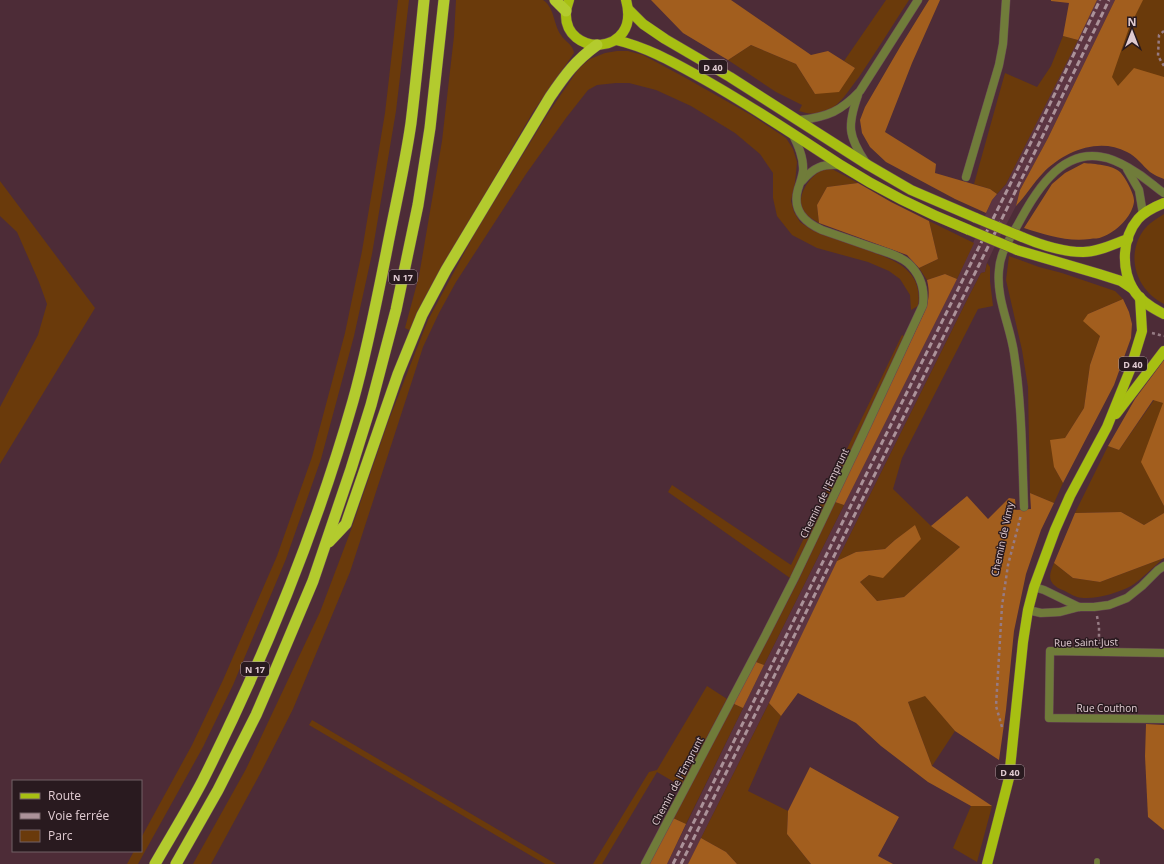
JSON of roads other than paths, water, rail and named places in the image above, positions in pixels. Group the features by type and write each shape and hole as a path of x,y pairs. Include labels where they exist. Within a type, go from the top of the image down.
{"highway":[{"name":"N 17","path":"155,864 202,782 242,699 278,615 308,538 333,464 355,393 376,304 397,201 411,124 424,0"},
{"name":"N 17","path":"176,864 218,790 256,715 297,622 325,546 371,405 396,310 418,206 430,128 444,0"},
{"path":"555,0 566,11"},
{"path":"325,546 346,524 398,374 422,315 446,270 566,72 582,56 597,45"}],"main road":[{"path":"569,0 566,11 566,21 570,31 586,43 597,45 610,43 616,40 624,32 628,22 628,5"},
{"name":"D 40","path":"628,5 643,24 665,39 730,76 911,190 1022,237 1056,248 1083,252 1102,249 1128,239"},
{"name":"D 40","path":"616,40 642,47 674,62 726,91 841,165 907,203 1017,250 1121,281 1133,289"},
{"path":"1164,203 1143,214 1133,226 1125,251 1125,264 1133,289 1140,298 1151,307 1164,314"},
{"name":"D 40","path":"987,864 1009,778 1023,642 1028,610 1034,587 1055,530 1070,496 1107,427 1130,370 1142,331 1140,298"},
{"name":"D 40","path":"1107,427 1164,351"}],"street":[{"path":"800,120 816,118 832,113 848,104 860,91 918,0"},
{"path":"966,178 999,65 1003,44 1006,0"},
{"path":"860,91 854,107 850,126 855,145 868,164"},
{"name":"Chemin de l'Emprunt","path":"644,864 794,579 923,305 923,288 917,273 908,263 887,253 822,230 804,219 797,203 798,188 801,181 802,161 797,143 792,133"},
{"name":"Chemin de Vimy","path":"1024,506 1021,419 1014,352 999,289 999,270 1002,253 1029,204 1048,177 1062,166 1075,160 1088,156 1102,156 1116,161 1151,182 1164,193"},
{"path":"801,181 819,166 827,164 841,165"},
{"path":"1126,166 1139,190 1143,214"},
{"path":"1028,610 1042,613 1060,612 1079,607 1109,605 1127,598 1164,566"},
{"path":"1034,587 1044,590 1079,607"},
{"name":"Rue Saint-Just","path":"1049,718 1050,651 1164,653"},
{"name":"Rue Couthon","path":"1049,718 1164,719"}],"railway":[{"path":"673,864 1100,0"},
{"path":"681,864 1109,0"}]}
